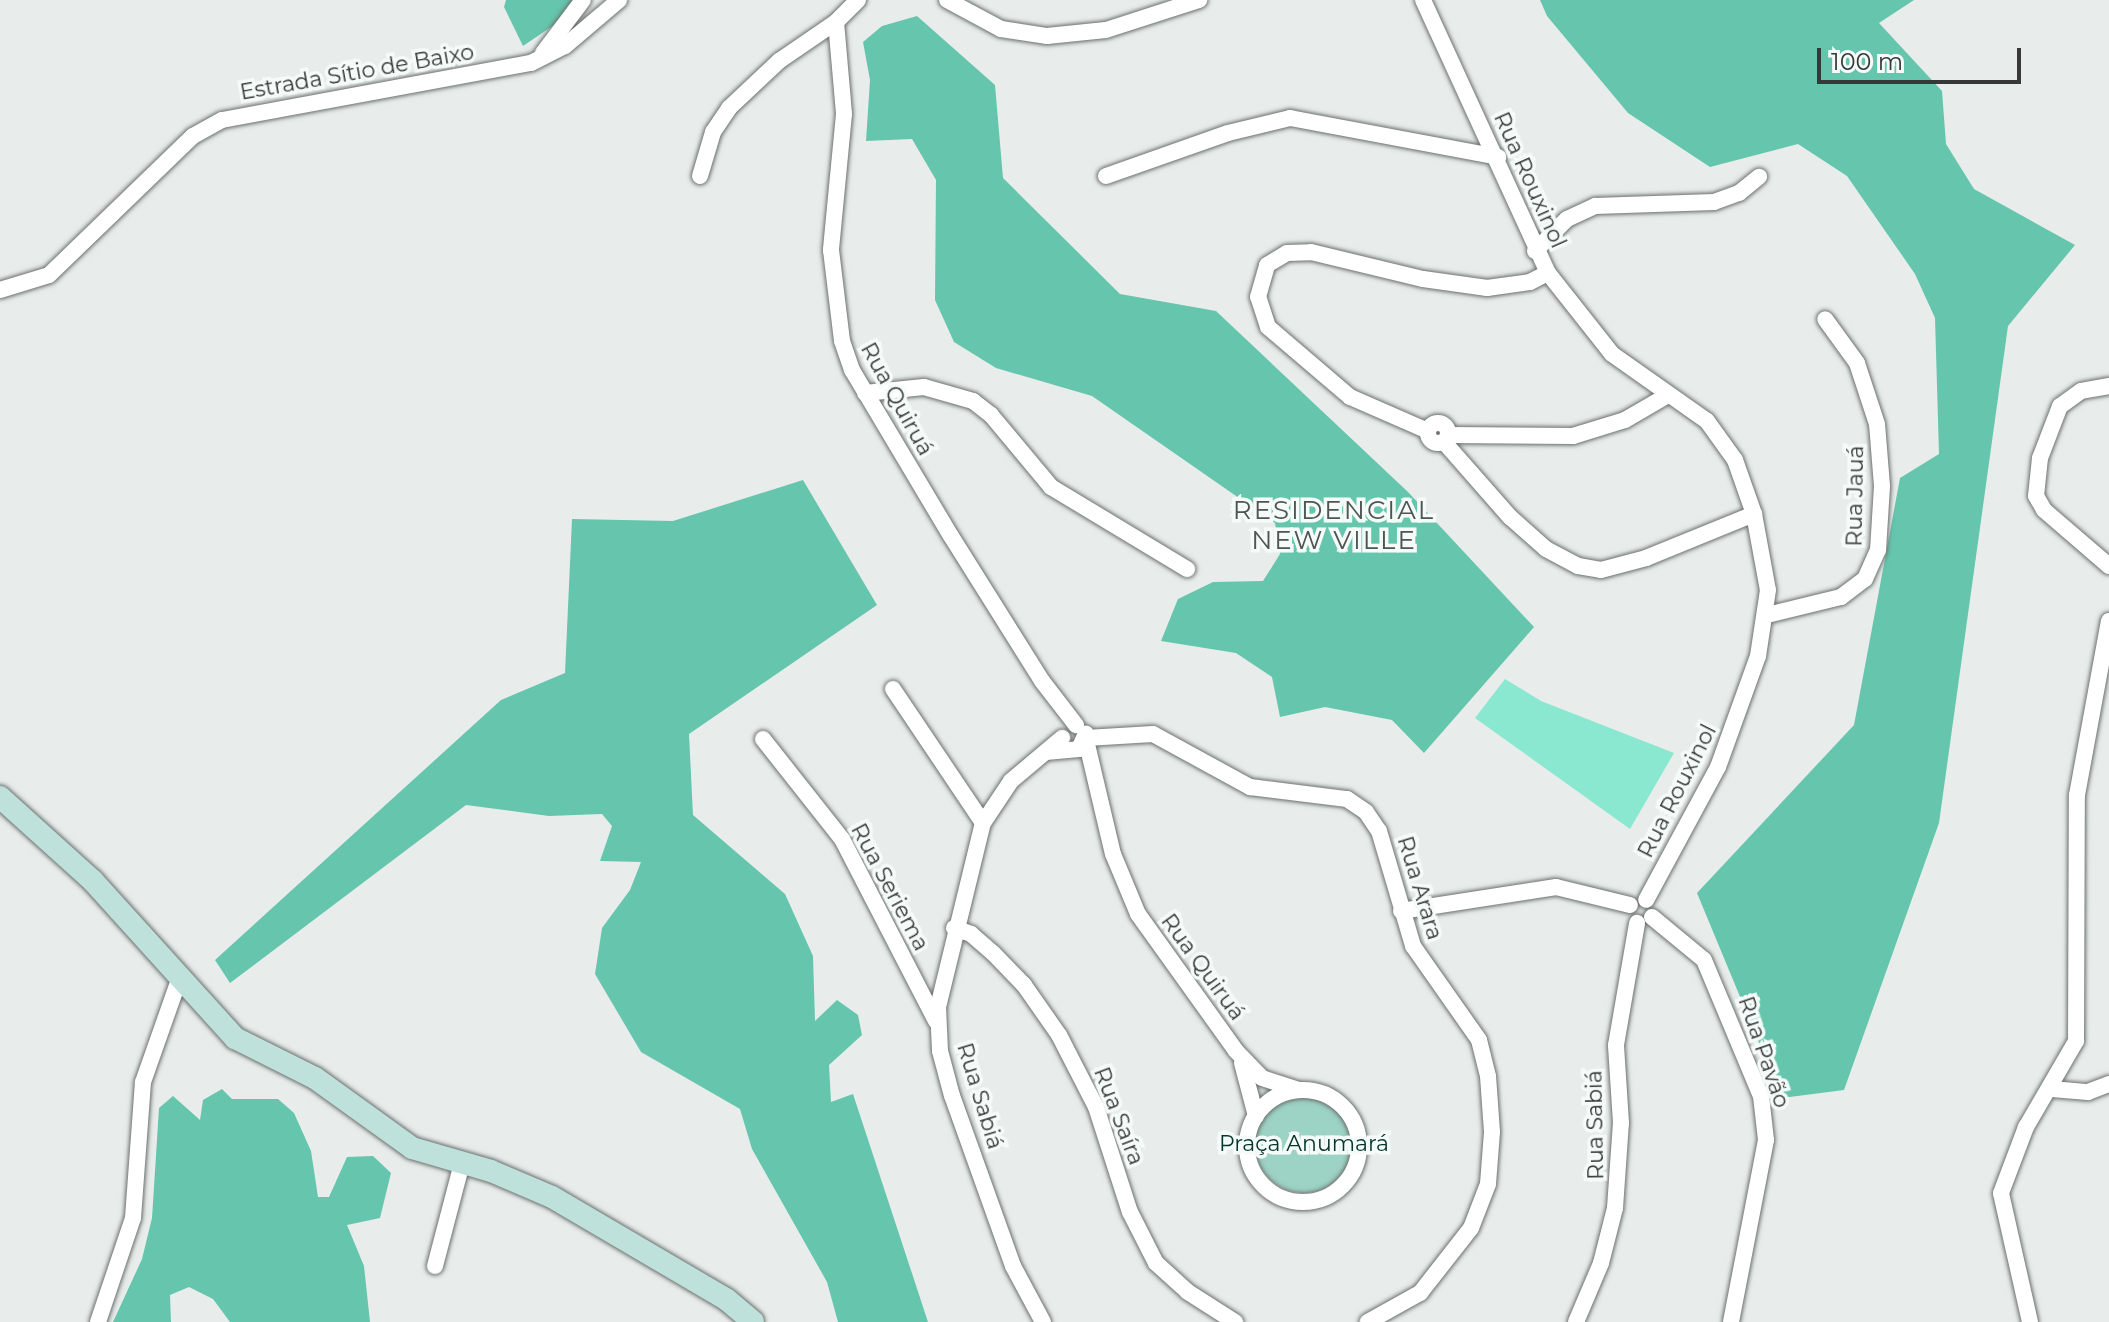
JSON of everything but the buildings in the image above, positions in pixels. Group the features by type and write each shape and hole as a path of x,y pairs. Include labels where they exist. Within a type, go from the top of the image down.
{"main road":[{"path":"0,797 93,881 235,1038 315,1078 412,1148 552,1197 750,1320"}],"street":[{"path":"531,63 560,35 583,0"},
{"path":"700,176 713,132 729,108 779,61 836,22 858,0"},
{"path":"947,0 1001,29 1047,36 1106,30 1199,0"},
{"name":"Rua Rouxinol","path":"1423,0 1498,157 1535,251 1548,273 1612,354 1707,421 1735,460 1754,514 1767,575 1767,615 1727,746 1638,903"},
{"name":"Estrada Sítio de Baixo","path":"0,290 49,275 193,136 222,120 531,63 554,54 610,2"},
{"name":"Rua Quiruá","path":"836,22 845,105 832,284 842,341 865,393 1051,695 1094,771 1113,854 1138,914 1236,1051"},
{"path":"1106,176 1228,133 1290,118 1427,147 1459,147 1498,157"},
{"path":"1459,147 1484,127"},
{"path":"1535,251 1567,219 1595,206 1714,202 1759,177"},
{"path":"1548,273 1530,282 1487,288 1296,252 1274,260 1259,280 1259,310 1268,327 1350,397 1389,416 1440,432 1564,437 1605,428 1668,395"},
{"name":"Rua Jauá","path":"1767,615 1841,597 1865,579 1878,550 1882,486 1877,424 1857,363 1825,319"},
{"path":"1644,410 1648,381"},
{"path":"2109,386 2081,391 2060,406 2040,458 2036,496 2044,510 2109,566"},
{"path":"865,393 924,387 973,401 991,415 1051,487 1187,569"},
{"path":"1440,432 1510,517 1546,549 1578,566 1601,570 1646,558 1754,514"},
{"path":"2030,1322 2001,1193 2026,1127 2052,1089 2076,1041 2075,824 2109,621"},
{"path":"893,689 983,823"},
{"path":"2092,726 2109,712"},
{"name":"Rua Arara","path":"1075,738 1141,732 1168,740 1250,787 1335,795 1357,804 1379,831 1401,911 1420,959 1479,1040 1488,1076 1492,1147 1479,1213 1449,1261 1420,1293 1368,1322"},
{"name":"Rua Sabiá","path":"1043,1322 1013,1266 952,1096 938,1026 939,993 983,823 993,803 1039,753 1075,738"},
{"name":"Rua Seriema","path":"763,739 842,839 938,1026"},
{"path":"964,793 993,803"},
{"path":"1401,911 1556,887 1638,903 1630,915 1645,920"},
{"name":"Rua Sabiá","path":"1576,1322 1601,1263 1615,1208 1621,1123 1616,1045 1620,997 1645,920"},
{"name":"Rua Pavão","path":"1645,920 1704,960 1761,1096 1766,1140 1731,1322"},
{"name":"Rua Saíra","path":"954,928 979,939 1000,960 1059,1035 1096,1107 1130,1212 1151,1256 1188,1292 1235,1322"},
{"path":"98,1322 133,1218 143,1082 180,977"},
{"path":"1236,1051 1262,1078 1336,1100 1358,1131 1355,1170 1328,1197 1290,1201 1258,1180 1246,1143 1256,1116 1272,1099 1299,1090"},
{"path":"1236,1051 1250,1080 1256,1116"},
{"path":"2052,1089 2088,1092 2109,1084"},
{"path":"435,1266 462,1163"}],"green space":[{"name":"Praça Anumará","path":"1304,1095 1323,1099 1338,1110 1349,1125 1353,1144 1349,1163 1338,1178 1323,1189 1304,1193 1285,1189 1270,1178 1259,1163 1255,1144 1259,1125 1270,1110 1285,1099"}],"shaded area":[{"path":"506,0 575,0 554,25 523,46 504,7"},
{"path":"1540,0 1914,0 1879,23 1942,91 1946,144 1974,189 2075,245 2008,326 1939,823 1844,1090 1782,1098 1697,893 1854,725 1900,478 1939,454 1935,318 1915,274 1847,176 1798,144 1710,167 1628,113 1547,16"},
{"path":"917,16 995,85 1003,178 1120,294 1216,311 1408,492 1534,627 1424,753 1392,720 1325,707 1280,717 1272,677 1236,653 1161,641 1178,599 1213,582 1263,581 1280,554 1275,523 1092,396 996,368 954,342 935,300 936,180 912,139 866,141 870,80 863,42 882,26"},
{"path":"803,480 877,605 689,734 693,815 785,894 813,956 815,1021 837,1000 858,1015 862,1035 829,1065 831,1102 853,1094 928,1322 838,1322 827,1282 752,1149 740,1109 641,1052 595,974 602,928 630,890 641,862 600,861 612,826 602,814 549,816 466,805 230,983 215,960 501,700 565,673 572,519 673,521"},
{"path":"1505,679 1541,701 1674,753 1630,829 1475,718"},
{"path":"222,1089 232,1099 278,1099 294,1113 311,1151 318,1197 329,1197 347,1157 373,1156 391,1173 380,1218 347,1225 364,1266 370,1322 230,1322 213,1299 189,1287 170,1295 171,1322 113,1322 142,1259 152,1218 159,1108 173,1096 200,1120 203,1100"}],"district":[{"name":"RESIDENCIAL NEW VILLE","path":"1334,526"}]}
